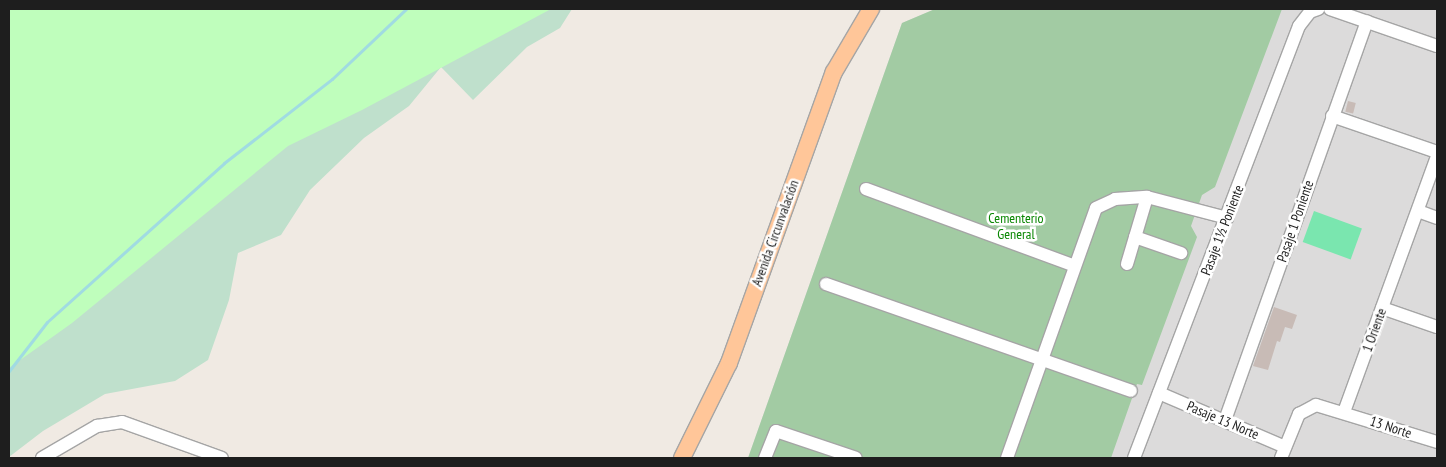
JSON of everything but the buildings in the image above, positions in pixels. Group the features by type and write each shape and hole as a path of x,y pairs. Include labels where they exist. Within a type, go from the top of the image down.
{"main road":[{"name":"Avenida Circunvalación","path":"682,458 699,430 729,362 834,72 871,9"}],"street":[{"name":"Pasaje 1½ Poniente","path":"1134,458 1300,26 1310,12 1318,9"},
{"path":"1330,9 1437,46"},
{"name":"Pasaje 1 Poniente","path":"1225,420 1367,22"},
{"path":"1332,116 1437,152"},
{"name":"1 Oriente","path":"1344,412 1437,157"},
{"path":"866,189 1074,265"},
{"path":"1007,458 1074,265 1096,208 1115,199 1147,197 1227,218"},
{"path":"1127,264 1147,197"},
{"path":"1418,211 1437,218"},
{"path":"1135,238 1181,253"},
{"path":"826,284 1131,391"},
{"path":"1382,308 1437,327"},
{"name":"Pasaje 13 Norte","path":"1159,393 1225,420 1283,453"},
{"path":"1283,453 1298,414 1306,407 1321,405 1344,412"},
{"name":"13 Norte","path":"1344,412 1437,442"},
{"path":"42,458 97,426 122,422 222,458"},
{"path":"765,458 776,431 856,458"}],"shaded area":[{"name":"Cementerio General","path":"935,9 1437,9 1437,458 748,458 902,23"}],"green space":[{"path":"9,9 551,9 362,110 288,146 72,323 9,368"},
{"path":"384,9 572,9 560,28 527,47 473,100 441,67 409,106 364,138 310,190 281,235 238,253 229,300 208,360 175,381 105,394 43,431 9,457 9,313"},
{"name":"Cementerio General","path":"935,9 1282,9 1215,187 1202,195 1191,226 1197,237 1142,385 1137,384 1111,458 748,458 902,23"},
{"path":"1314,211 1362,228 1351,259 1303,242"}],"waterway":[{"path":"9,371 47,322 224,163 332,79 406,9"}]}
